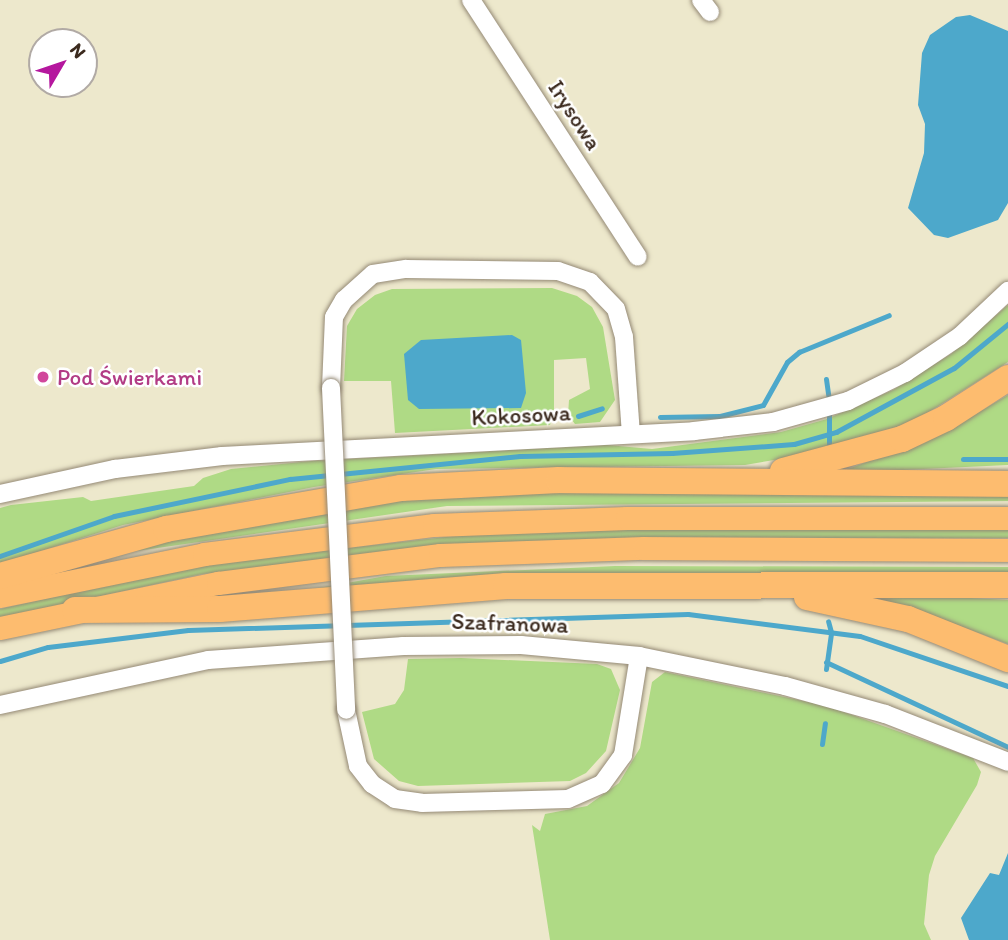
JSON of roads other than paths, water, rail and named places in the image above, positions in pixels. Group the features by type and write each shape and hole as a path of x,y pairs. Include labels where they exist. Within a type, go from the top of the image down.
{"highway":[{"path":"721,482 803,469 902,439 955,413 1008,378"},
{"path":"0,576 166,529 401,488 559,480 1008,484"},
{"path":"75,610 220,609 506,586 733,583 1008,585"},
{"path":"733,583 883,612 1008,659"}],"main road":[{"path":"0,596 204,554 434,525 651,517 1008,518"},
{"path":"0,628 75,610 250,578 470,553 644,548 1008,550"}],"street":[{"name":"Irysowa","path":"471,0 638,257"},
{"path":"631,435 619,316 596,286 558,271 406,269 373,274 344,300 334,317 331,388 346,710 358,766 372,784 395,799 422,803 568,799 602,784 624,755 639,656"},
{"name":"Kokosowa","path":"0,494 115,469 222,456 631,435 759,425 848,401 932,356 1008,291"},
{"name":"Szafranowa","path":"0,705 170,667 265,655 461,644 639,656 740,675 858,705 1008,762"}],"water":[{"path":"970,15 1008,31 1008,203 998,220 948,238 934,235 908,208 924,153 925,124 918,105 922,53 930,35 956,17"},
{"path":"512,335 521,340 526,393 521,408 419,409 408,400 404,354 421,340"},
{"path":"1008,853 1008,940 969,940 961,918 990,873 999,875"}],"waterway":[{"path":"660,417 720,416 763,405 787,362 799,352 889,315"},
{"path":"0,556 114,516 290,479 520,456 672,453 794,444 836,432 954,368 1008,324"},
{"path":"826,379 829,401"},
{"path":"578,416 602,408"},
{"path":"829,411 829,446"},
{"path":"963,459 1008,459"},
{"path":"0,661 48,647 188,630 688,614 860,636 1008,686"},
{"path":"826,669 831,632 828,621"},
{"path":"826,662 1008,747"},
{"path":"822,744 825,723"}],"place":[{"name":"Pod Świerkami","path":"43,377"}]}
